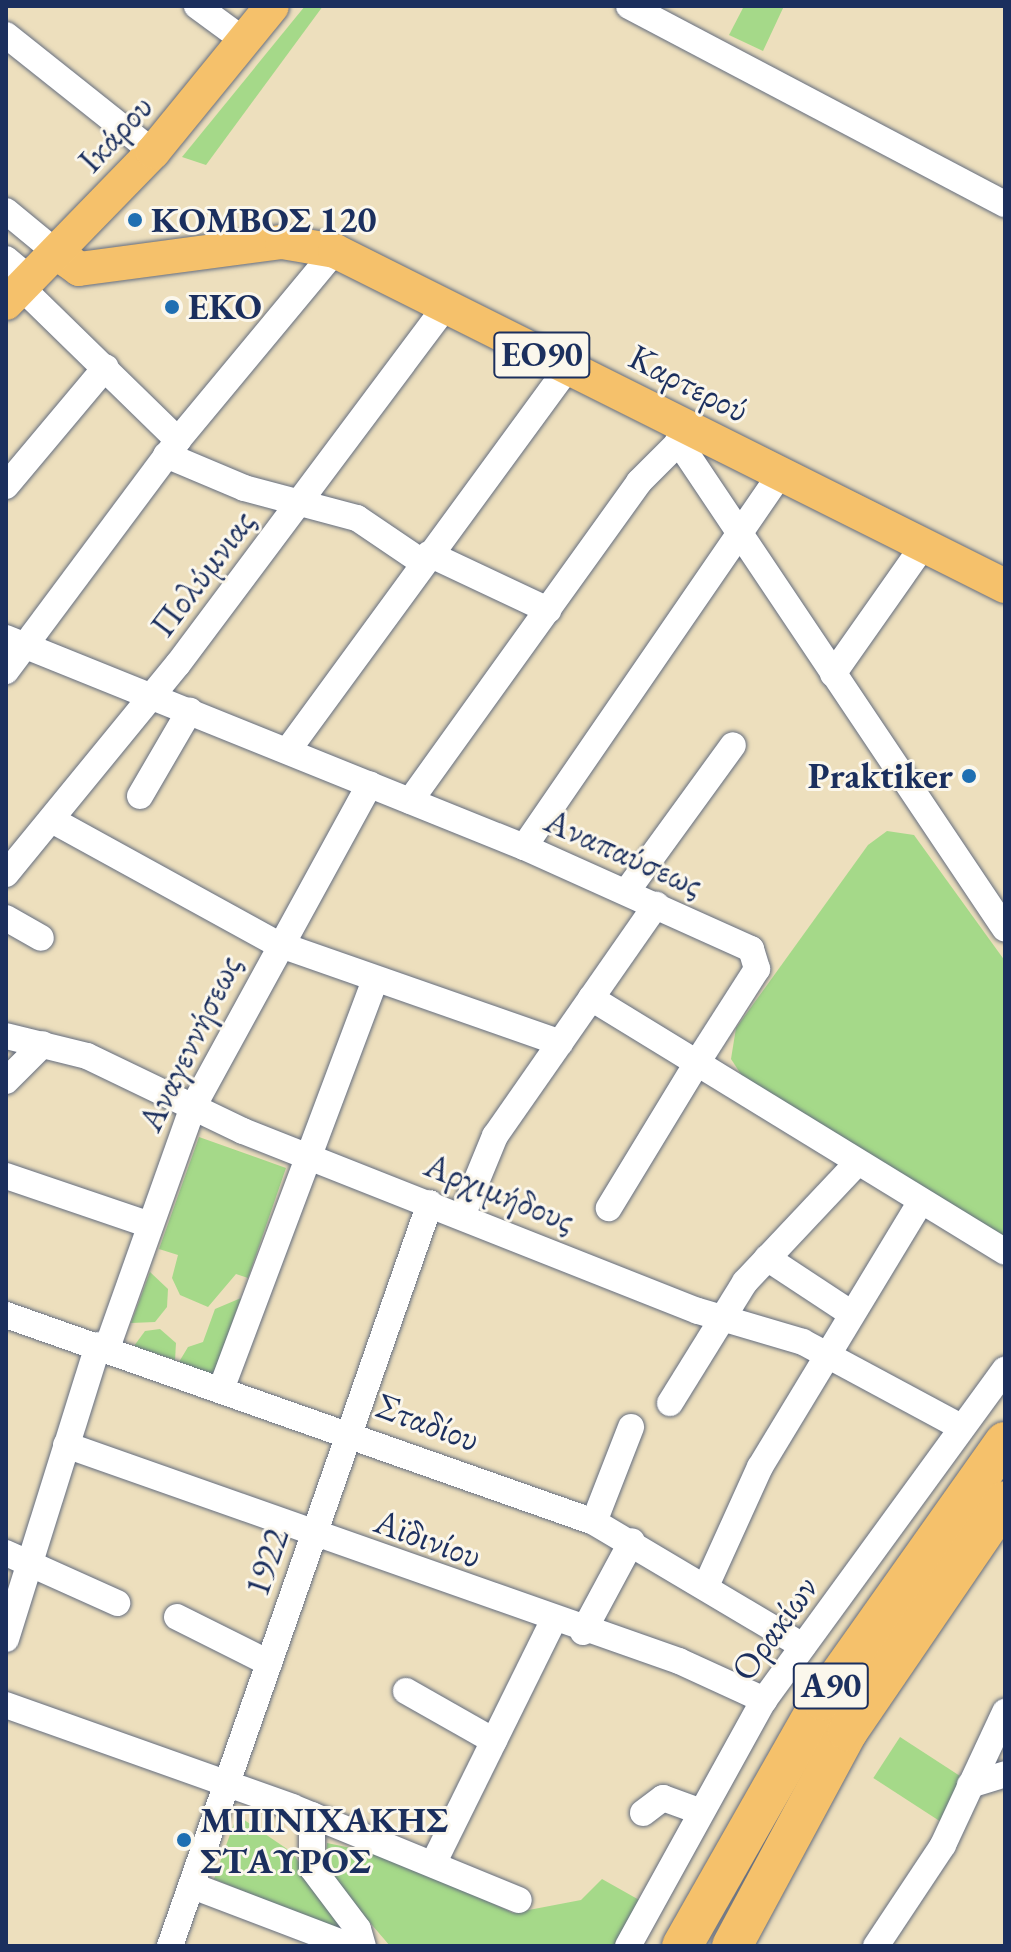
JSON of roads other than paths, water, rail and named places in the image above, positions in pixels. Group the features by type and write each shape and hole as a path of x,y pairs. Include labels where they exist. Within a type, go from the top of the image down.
{"highway":[{"name":"Α90","path":"682,1946 822,1700 1005,1442"},
{"name":"Α90","path":"732,1946 836,1751 1005,1501"}],"main road":[{"name":"Ικάρου","path":"16,282 57,253 153,152 246,42 272,6"},
{"name":"Καρτερού","path":"57,253 79,269 282,242 335,251 568,368 686,435 780,475 1005,586"}],"street":[{"path":"629,6 1005,204"},
{"path":"202,8 246,42"},
{"path":"6,35 153,152"},
{"path":"6,211 57,253"},
{"path":"6,671 18,642 172,448 335,251"},
{"path":"16,282 106,367 172,448 299,503 357,518 425,558 548,610"},
{"name":"Πολύμνιας","path":"6,874 154,695 445,307"},
{"path":"6,486 106,367"},
{"path":"288,750 425,558 568,368"},
{"path":"410,801 639,482 686,435 738,531 1005,929"},
{"path":"524,847 738,531 780,475"},
{"path":"833,674 923,546"},
{"name":"Αναπαύσεως","path":"18,642 524,847 751,949 759,963 697,1063"},
{"path":"140,796 190,710"},
{"path":"627,891 733,745"},
{"name":"Αναγεννήσεως","path":"6,1639 66,1445 193,1107 278,944 370,784"},
{"path":"52,820 278,944 560,1043"},
{"path":"462,1216 495,1136 656,905"},
{"path":"6,918 41,938"},
{"path":"222,1387 375,980"},
{"path":"591,998 1005,1252"},
{"name":"Αρχιμήδους","path":"6,1036 87,1056 193,1107 308,1156 719,1318 825,1351 961,1427"},
{"path":"6,1081 43,1044"},
{"path":"609,1208 697,1063"},
{"path":"670,1403 719,1318 767,1258 857,1163"},
{"path":"6,1176 150,1225"},
{"path":"706,1586 760,1467 825,1351 921,1201"},
{"name":"1922","path":"170,1946 430,1203"},
{"path":"767,1258 849,1312"},
{"name":"Σταδίου","path":"6,1315 349,1431 594,1522 632,1541 803,1646"},
{"name":"Ορακίων","path":"628,1946 699,1811 764,1700 1005,1369"},
{"path":"594,1522 631,1427"},
{"name":"Αϊδινίου","path":"66,1445 583,1632 679,1661 764,1700"},
{"path":"583,1632 632,1541"},
{"path":"6,1553 117,1603"},
{"path":"177,1617 269,1663"},
{"path":"433,1864 553,1621"},
{"path":"406,1691 494,1741"},
{"path":"6,1705 229,1783 519,1900"},
{"path":"876,1946 943,1845 1005,1712"},
{"path":"970,1785 1005,1774"},
{"path":"643,1813 663,1798 699,1811"},
{"path":"312,1815 312,1868 363,1946"},
{"path":"193,1886 350,1946"}],"place":[{"name":"ΚΟΜΒΟΣ 120","path":"135,220"},
{"name":"EKO","path":"172,307"},
{"name":"Praktiker","path":"969,776"},
{"name":"ΜΠΙΝΙΧΑΚΗΣ ΣΤΑΥΡΟΣ","path":"184,1840"}]}
